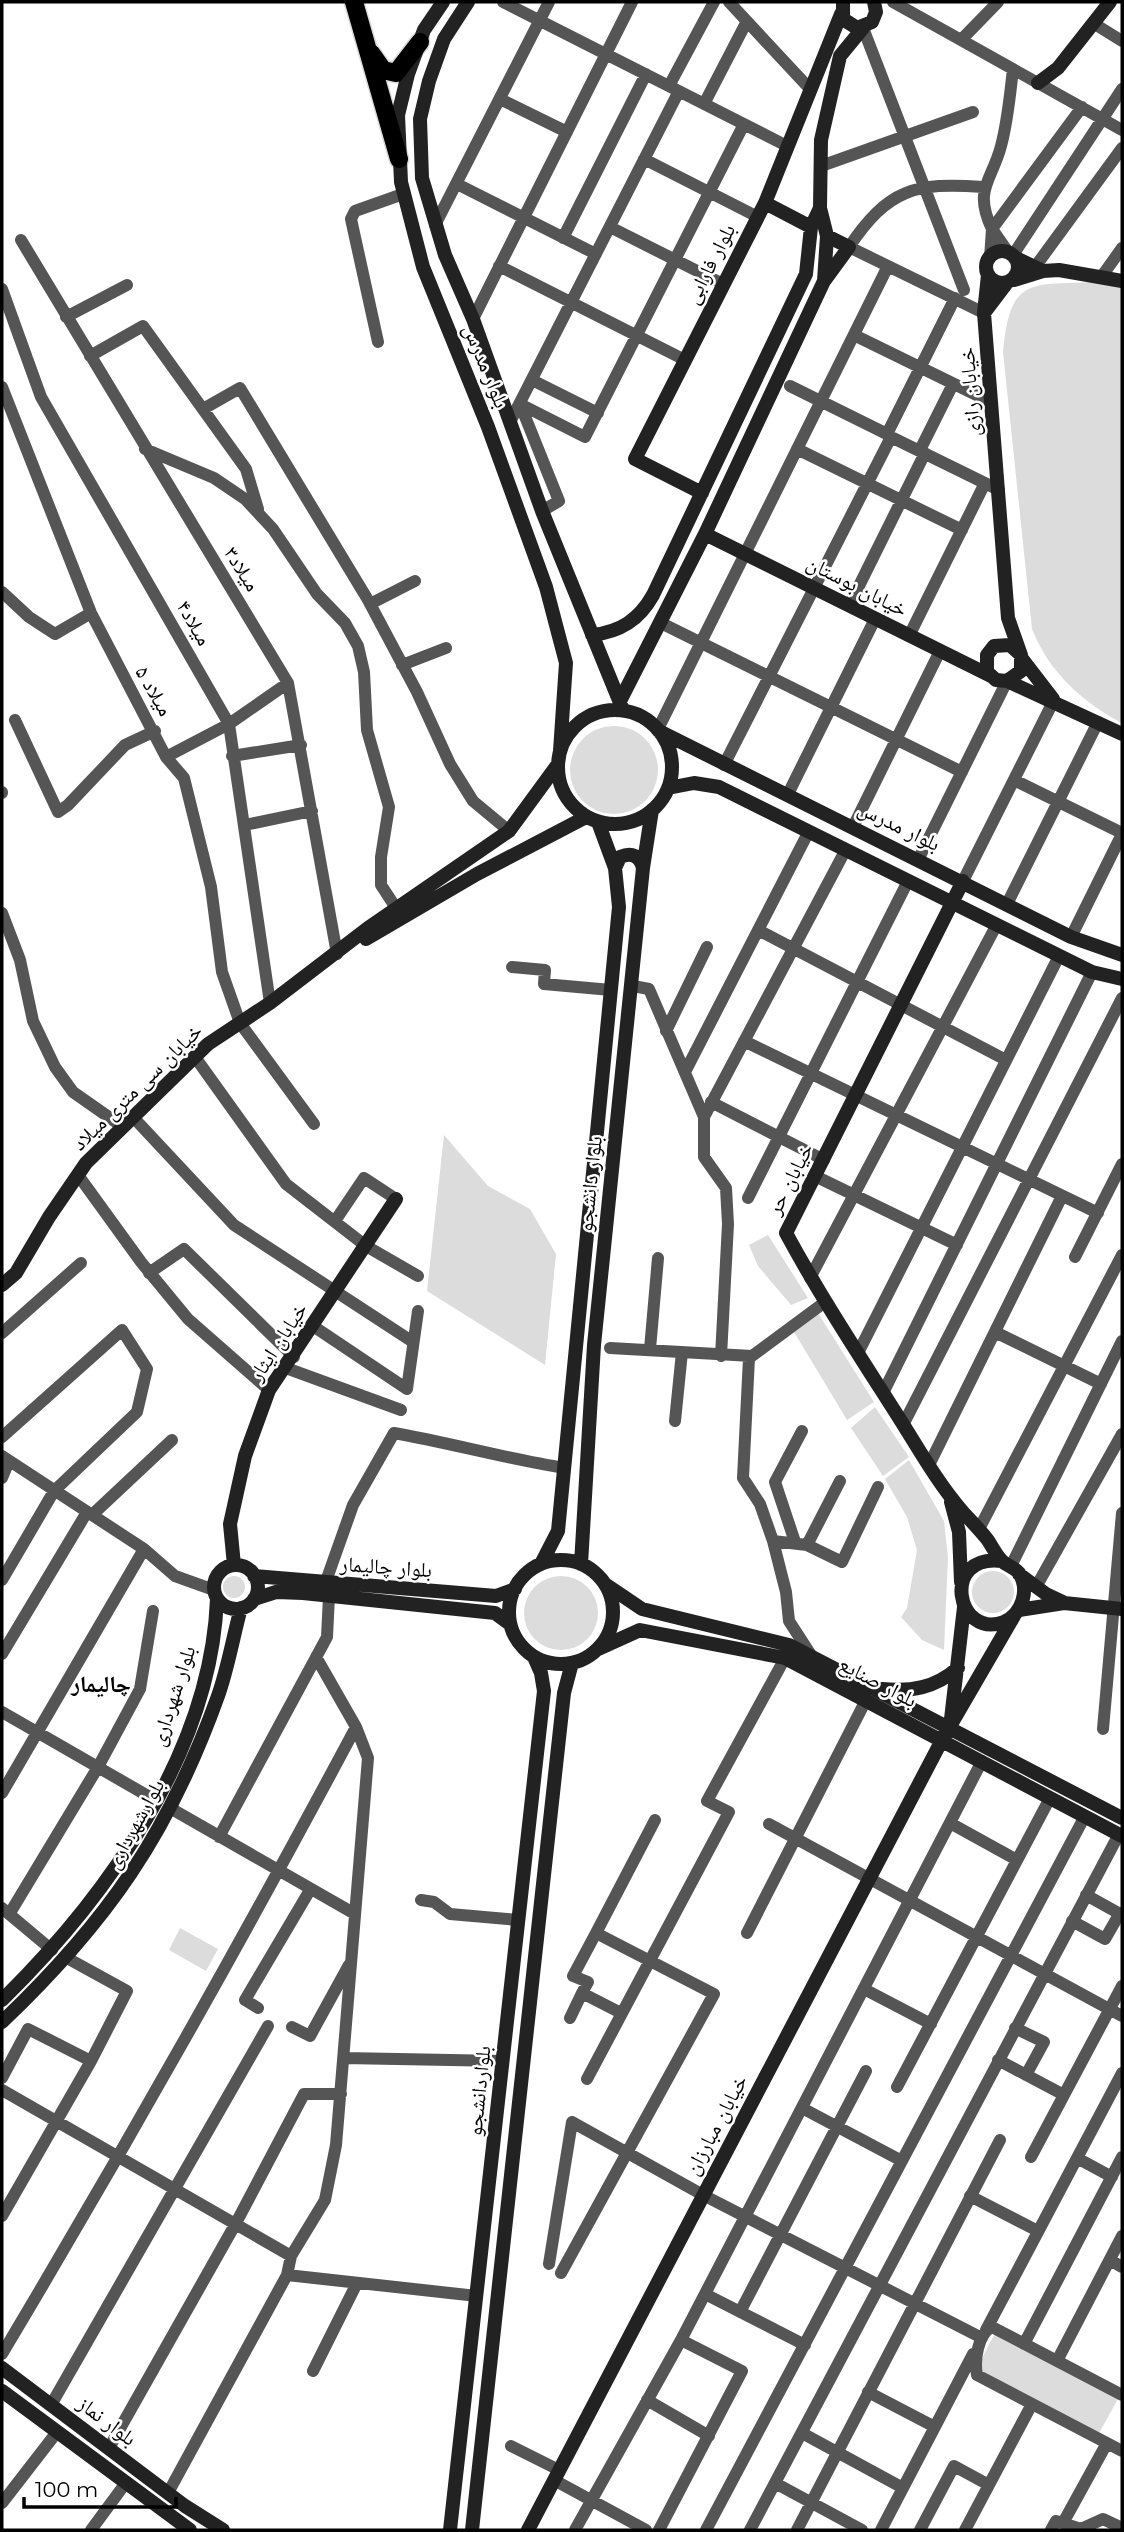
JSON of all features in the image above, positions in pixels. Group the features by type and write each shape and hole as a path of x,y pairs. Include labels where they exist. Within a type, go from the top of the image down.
{"main road":[{"path":"354,2 399,159"},
{"name":"بلوار مدرس","path":"443,2 420,42 408,74 398,115 403,194 423,267 488,427 546,587 566,663 559,758"},
{"name":"بلوار مدرس","path":"468,2 444,39 420,119 422,178 435,225 473,319 542,511 621,705"},
{"path":"824,281 827,236 820,208 821,140 840,56 849,41 872,22 875,7 890,2"},
{"path":"1038,83 1058,68 1110,2"},
{"path":"842,4 852,26 863,28"},
{"name":"بلوار فارابی","path":"702,493 635,459 765,203 842,4"},
{"path":"360,30 373,59 383,70 396,73 420,42"},
{"path":"789,141 795,129 808,125 819,133 821,140"},
{"path":"765,203 811,227"},
{"path":"593,635 610,633 631,622 653,595 806,274 811,227 820,208"},
{"path":"621,705 659,730 671,758 668,788 652,810 626,823 592,819 568,800 558,777 559,758 572,730 591,715 621,705 824,281 849,247 827,236"},
{"path":"1039,269 1010,282 997,283 988,275 987,262 999,251 1039,269 1122,281"},
{"path":"984,313 1018,273 1012,255"},
{"name":"خیابان رازی","path":"988,275 984,313 1008,618 1022,657 1054,700"},
{"path":"795,298 804,293 813,299 814,304"},
{"path":"488,427 503,430 510,422"},
{"path":"500,460 500,452 506,447 514,446 520,451"},
{"name":"خیابان بوستان","path":"705,534 991,676"},
{"path":"653,595 670,604"},
{"path":"1008,618 985,660 991,676 1054,700 1122,734"},
{"path":"990,650 1004,644 1014,647 1022,657 1021,671 1007,681"},
{"name":"بلوار مدرس","path":"659,730 717,762 788,793 1071,937 1122,955"},
{"name":"خیابان سی متری میلاد","path":"2,1285 16,1273 78,1175 208,1044 399,914 509,831 559,758"},
{"path":"704,784 700,769 717,762"},
{"path":"668,788 704,784 719,787 996,926 1093,972 1122,979"},
{"name":"بلوار دانشجو","path":"582,1564 594,1345 633,986 643,868 652,810"},
{"name":"خیابان سی متری میلاد","path":"399,914 592,819"},
{"name":"بلوار دانشجو","path":"541,1564 558,1531 619,907 615,869 592,819"},
{"path":"615,869 620,857 626,855 638,858 643,868"},
{"name":"خیابان حر","path":"964,881 786,1233 810,1278 950,1497 1011,1567 1036,1587 1065,1603"},
{"name":"خیابان ایثار","path":"234,1565 230,1524 245,1456 270,1391 396,1199"},
{"name":"خیابان حر","path":"950,1497 963,1563 961,1584"},
{"path":"568,1561 582,1564 605,1584 612,1600 613,1618 608,1635 598,1649 572,1663 546,1662 534,1657 523,1648 510,1624 510,1606 515,1589 522,1579 541,1564 568,1561"},
{"path":"981,1562 1011,1567 1024,1592 1016,1613 946,1734 958,1668 964,1607 961,1584 972,1567 981,1562"},
{"path":"234,1565 245,1567 254,1576 257,1587 254,1599 241,1608 228,1608 215,1595 217,1575 234,1565"},
{"name":"بلوار چالیمار","path":"254,1576 327,1590 495,1613 510,1624"},
{"name":"بلوار صنایع","path":"605,1584 642,1609 769,1639 811,1655 870,1694"},
{"name":"بلوار چالیمار","path":"254,1599 276,1592 327,1590 496,1595 515,1589"},
{"name":"بلوار شهرداری","path":"2,2000 52,1950 117,1867 155,1800 202,1689 216,1629 215,1595"},
{"path":"964,1607 970,1615 987,1624 996,1624 1016,1613 1065,1603 1118,1608"},
{"name":"بلوارشهرداری","path":"2,2022 66,1958 130,1877 170,1808 192,1763 219,1693 241,1608"},
{"name":"بلوار صنایع","path":"598,1649 640,1630 785,1658 870,1694 946,1734 1122,1818"},
{"name":"بلواردانشجو","path":"450,2530 544,1691 541,1673 534,1657"},
{"name":"بلواردانشجو","path":"472,2530 564,1693 572,1663"},
{"path":"870,1694 916,1690 946,1678 958,1668"},
{"name":"بلوار صنایع","path":"946,1734 982,1762 1120,1835"},
{"name":"خیابان مبارزان","path":"528,2530 946,1734"},
{"path":"155,1800 170,1808"},
{"name":"بلوار نماز","path":"2,2368 168,2493 223,2530"},
{"name":"بلوار نماز","path":"2,2391 181,2528"},
{"path":"439,2530 454,2509"}],"street":[{"path":"503,2 744,124 789,141"},
{"path":"435,225 549,2"},
{"path":"473,319 632,2"},
{"path":"510,422 644,159 714,2"},
{"path":"729,2 810,89"},
{"path":"890,2 1122,130"},
{"path":"961,40 998,2"},
{"path":"704,104 747,21"},
{"path":"1093,23 1122,41"},
{"path":"717,762 768,676 960,294 924,186 863,28"},
{"path":"1013,69 1000,150 983,187 983,211 992,229 1012,255 1122,89"},
{"path":"563,238 646,75"},
{"path":"500,99 567,132"},
{"path":"990,258 992,229 1082,107"},
{"path":"821,166 973,112"},
{"path":"520,404 585,437 744,124"},
{"path":"1039,269 1122,148"},
{"path":"644,159 758,217"},
{"path":"457,184 596,254"},
{"path":"983,187 924,186 902,193 881,206 849,247 888,266 960,294 984,313"},
{"path":"378,342 351,219 355,211 403,194"},
{"path":"610,227 723,284"},
{"name":"میلاد۳","path":"21,240 288,683 337,954"},
{"path":"1102,276 1122,248"},
{"path":"499,266 685,360"},
{"path":"659,730 888,266"},
{"path":"66,317 127,285"},
{"name":"میلاد۴","path":"2,289 41,397 229,724 270,1003"},
{"path":"90,356 143,326 246,469 260,515"},
{"path":"854,335 991,402"},
{"path":"532,380 598,413"},
{"path":"849,606 901,500 953,384"},
{"path":"790,386 999,490"},
{"name":"میلاد ۵","path":"2,387 91,613 127,685 155,731 166,757 184,778 211,887 222,972 240,1023 314,1124"},
{"path":"203,409 240,388 370,604 450,764 473,801 509,831"},
{"path":"520,404 559,501 542,511"},
{"path":"2,424 17,424"},
{"path":"145,448 214,478 246,499 317,594 345,623 358,646 364,672 367,730 389,807 381,857 381,885 399,914"},
{"path":"797,449 962,530"},
{"path":"909,636 985,483"},
{"path":"370,604 415,581"},
{"path":"2,592 29,617 55,634 91,613"},
{"path":"788,793 875,619"},
{"path":"661,622 962,772"},
{"path":"402,665 446,648"},
{"path":"853,827 940,651"},
{"path":"919,859 1007,681"},
{"path":"166,757 229,724 288,683"},
{"path":"964,881 1054,700"},
{"path":"15,720 58,812 125,745 155,731"},
{"path":"1007,904 1098,722"},
{"path":"232,756 301,745"},
{"path":"1014,779 1122,834 1071,937"},
{"path":"245,825 312,811"},
{"path":"685,1072 808,833"},
{"path":"704,1117 845,851"},
{"path":"748,1198 908,881"},
{"path":"2,913 20,960 33,1021 55,1067 74,1092 128,1122 234,1225 414,1342"},
{"path":"810,1278 856,1196 996,926"},
{"path":"758,930 1006,1060"},
{"path":"666,1031 707,947"},
{"path":"858,1353 1059,956"},
{"path":"512,968 545,970 544,984 611,989"},
{"path":"883,1393 1093,972"},
{"path":"633,986 649,989 704,1117 704,1157 726,1188 728,1224 721,1356"},
{"path":"904,1425 1122,998"},
{"path":"744,1041 1098,1213"},
{"path":"195,1057 286,1184 366,1245 418,1276"},
{"path":"712,1102 824,1160"},
{"path":"1075,1257 1122,1164"},
{"path":"78,1175 149,1273 206,1337 270,1391"},
{"path":"815,1176 957,1245"},
{"path":"335,1221 364,1178 396,1199"},
{"path":"929,1465 1062,1196"},
{"path":"149,1273 184,1249 290,1362 401,1410"},
{"path":"979,1529 1122,1255"},
{"path":"650,1349 658,1258"},
{"path":"2,1333 80,1263"},
{"path":"811,1655 789,1622 786,1592 773,1541 760,1504 743,1478 749,1358 825,1302"},
{"path":"313,1326 407,1389 418,1311"},
{"path":"2,1437 122,1330 146,1369 137,1412 54,1491 2,1580"},
{"path":"995,1332 1101,1384"},
{"path":"1011,1567 1122,1341"},
{"path":"610,1348 752,1356"},
{"path":"675,1421 681,1352"},
{"path":"801,1543 775,1482 802,1431"},
{"path":"219,1837 327,1637 327,1590 353,1505 394,1433 462,1445 503,1459 565,1468"},
{"path":"1036,1587 1122,1434"},
{"path":"2,1654 90,1514 172,1440"},
{"path":"2,1478 5,1458 144,1549 175,1576 215,1595"},
{"path":"801,1543 840,1481"},
{"path":"773,1541 801,1543 842,1562 878,1487"},
{"path":"1103,1730 1118,1608 1122,1513"},
{"path":"2,1793 144,1549"},
{"path":"52,1950 20,1926 6,1911 98,1767 140,1689 148,1658 153,1611"},
{"path":"168,2493 286,2275 290,2256 325,2200 336,2145 368,1758 356,1727 316,1657"},
{"path":"587,2079 729,1812 707,1801 785,1658"},
{"path":"747,1933 870,1694"},
{"path":"2,1712 155,1800"},
{"path":"2,2354 203,2015 216,1982 279,1873 356,1727"},
{"path":"575,2530 589,2500 681,2340 982,1762"},
{"path":"897,2087 1050,1798"},
{"path":"170,1808 279,1873 355,1914"},
{"path":"706,2530 1085,1816"},
{"path":"570,2018 588,1982 573,1976 655,1820"},
{"path":"769,1824 909,1903 1122,2016"},
{"path":"950,1824 1017,1860"},
{"path":"750,2530 1120,1835"},
{"path":"258,2008 245,2000 310,1890"},
{"path":"1072,1922 1105,1939 1121,1914 1086,1895"},
{"path":"421,1900 434,1902 450,1914 518,1920"},
{"path":"561,2273 714,1994 596,1933"},
{"path":"2,2216 91,2061 127,1991 66,1958"},
{"path":"292,2026 310,2036 351,1961"},
{"path":"1031,2157 1122,1986"},
{"path":"864,1989 931,2024"},
{"path":"582,1993 621,2013"},
{"path":"51,2405 268,2026"},
{"path":"1015,2028 1044,2042 1026,2075"},
{"path":"2,2078 28,2029 91,2061"},
{"path":"344,2058 503,2061"},
{"path":"998,2060 1064,2095"},
{"path":"740,2312 866,2071"},
{"path":"881,2530 1122,2073"},
{"path":"2,2090 290,2256"},
{"path":"109,2448 236,2223 304,2094 341,2094"},
{"path":"802,2108 902,2161"},
{"path":"549,2264 572,2122 704,2195 880,2286 984,2334"},
{"path":"797,2530 1000,2140"},
{"path":"1024,2344 1118,2167 1077,2158"},
{"path":"970,2196 1038,2231"},
{"path":"1057,2361 1122,2236"},
{"path":"1110,2260 1122,2267"},
{"path":"286,2275 477,2296"},
{"path":"313,2371 357,2283"},
{"path":"705,2294 804,2345"},
{"path":"1121,2392 992,2327 984,2334 975,2366 977,2375 1122,2451"},
{"path":"659,2530 742,2371 681,2340"},
{"path":"868,2392 935,2427"},
{"path":"647,2400 709,2435"},
{"path":"965,2530 1032,2404"},
{"path":"2,2503 57,2432"},
{"path":"802,2432 903,2488"},
{"path":"1107,2443 1057,2525 1091,2528 1103,2519 1122,2528"},
{"path":"511,2446 589,2500 646,2530"},
{"path":"920,2530 954,2466 989,2485"},
{"path":"775,2483 862,2530"},
{"path":"91,2530 125,2484"}],"shaded area":[{"path":"1096,282 1122,287 1122,723 1093,706 1068,684 1048,659 1032,629 1003,352 1011,309 1018,297 1027,290 1039,285"},
{"path":"614,726 631,730 645,739 654,753 658,770 654,787 645,801 631,810 614,814 597,810 583,801 574,787 570,770 574,753 583,739 597,730"},
{"path":"444,1135 488,1186 530,1209 556,1254 545,1365 427,1291"},
{"path":"768,1235 808,1298 791,1305 758,1266 749,1245"},
{"path":"818,1313 874,1402 847,1420 794,1332"},
{"path":"875,1407 909,1457 883,1476 851,1428"},
{"path":"909,1460 944,1521 948,1557 944,1650 922,1640 901,1617 907,1608 917,1550 907,1517 885,1479"},
{"path":"993,1571 1008,1577 1014,1592 1008,1607 993,1613 978,1607 972,1592 978,1577"},
{"path":"234,1576 242,1579 245,1587 242,1595 234,1598 226,1595 223,1587 226,1579"},
{"path":"561,1576 582,1582 592,1592 598,1613 592,1634 582,1644 561,1650 540,1644 530,1634 524,1613 530,1592 540,1582"},
{"path":"180,1928 218,1949 206,1971 169,1950"},
{"path":"999,2334 1119,2397 1098,2435 977,2368 994,2335"}],"district":[{"name":"چالیمار","path":"101,1684"}]}
